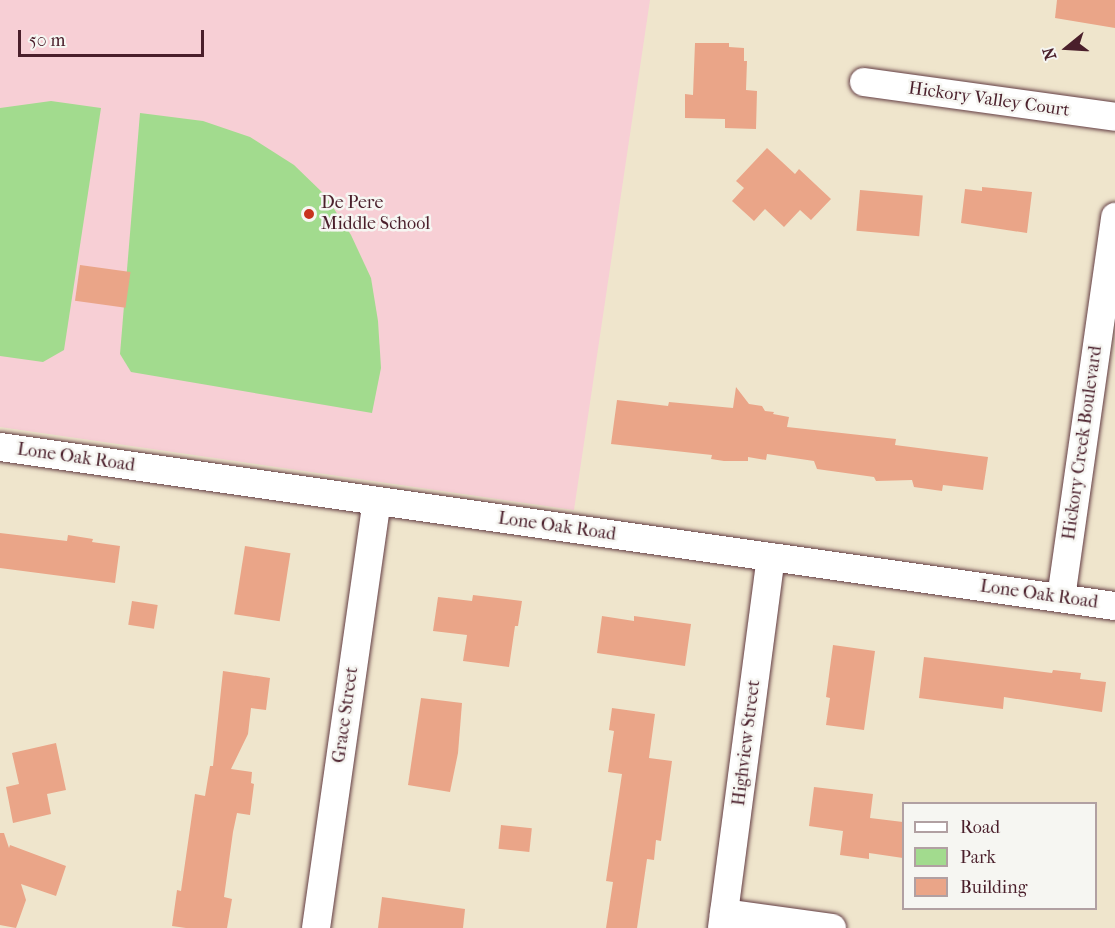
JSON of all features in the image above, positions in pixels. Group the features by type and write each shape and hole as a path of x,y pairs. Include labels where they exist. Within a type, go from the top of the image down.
{"street":[{"name":"Hickory Valley Court","path":"864,82 1115,117"},
{"name":"Hickory Creek Boulevard","path":"1061,598 1115,217"},
{"name":"Lone Oak Road","path":"0,447 1115,606"},
{"name":"Grace Street","path":"316,928 377,502"},
{"name":"Highview Street","path":"723,920 771,557"},
{"path":"723,920 832,928"}],"shaded area":[{"name":"De Pere Middle School","path":"0,0 650,0 574,510 0,427"}],"green space":[{"path":"51,101 101,108 64,350 43,362 0,356 0,108"},
{"path":"140,113 203,121 250,137 294,165 325,195 351,235 371,278 378,321 381,368 372,413 131,372 120,354"}],"building":[{"path":"1057,0 1115,0 1115,28 1055,18"},
{"path":"695,43 729,43 729,47 744,48 744,61 747,61 746,90 757,91 756,129 725,128 725,119 685,118 685,94 693,95"},
{"path":"767,148 795,174 799,169 831,199 811,220 800,210 784,227 765,209 754,221 732,201 744,188 736,181"},
{"path":"982,187 1032,192 1027,233 961,223 965,189 982,191"},
{"path":"860,190 923,195 919,236 856,231"},
{"path":"80,265 131,272 125,308 75,301"},
{"path":"736,387 749,404 762,406 765,411 789,417 787,427 896,439 895,445 988,457 983,490 943,485 942,491 914,487 912,480 876,481 874,477 817,469 814,461 767,454 766,460 748,457 748,461 724,461 711,459 712,455 611,444 617,400 668,406 669,402 733,408"},
{"path":"0,533 67,541 68,535 93,539 92,542 120,546 115,583 0,568"},
{"path":"245,546 290,553 280,621 234,614"},
{"path":"473,595 522,601 518,626 515,626 509,667 463,661 467,635 433,631 438,597 472,601"},
{"path":"132,601 158,605 154,629 128,625"},
{"path":"602,616 634,621 634,616 691,624 685,666 597,653"},
{"path":"833,645 875,651 864,730 826,725 830,698 826,697"},
{"path":"924,657 1052,673 1053,670 1081,673 1080,679 1106,682 1102,712 1004,697 1003,709 919,698"},
{"path":"223,671 270,678 266,710 251,708 248,734 231,769 252,772 251,783 254,784 250,815 237,813 233,832 224,897 232,899 227,928 172,926 177,890 181,891 195,794 205,796 210,766 213,766"},
{"path":"421,698 462,703 458,753 450,792 408,785"},
{"path":"612,708 655,714 649,758 672,761 661,841 656,840 654,860 647,859 637,928 606,928 613,882 606,881 622,774 608,772 614,731 609,730"},
{"path":"56,743 66,790 47,794 51,814 13,823 6,787 19,784 12,753"},
{"path":"814,787 873,794 870,818 902,822 902,858 869,853 869,859 840,855 843,831 809,826"},
{"path":"501,825 532,828 529,852 498,849"},
{"path":"0,833 4,833 9,848 10,845 66,866 56,896 21,884 26,900 16,928 0,925"},
{"path":"382,897 465,909 463,928 378,928"}],"place":[{"name":"De Pere Middle School","path":"309,214"}]}
